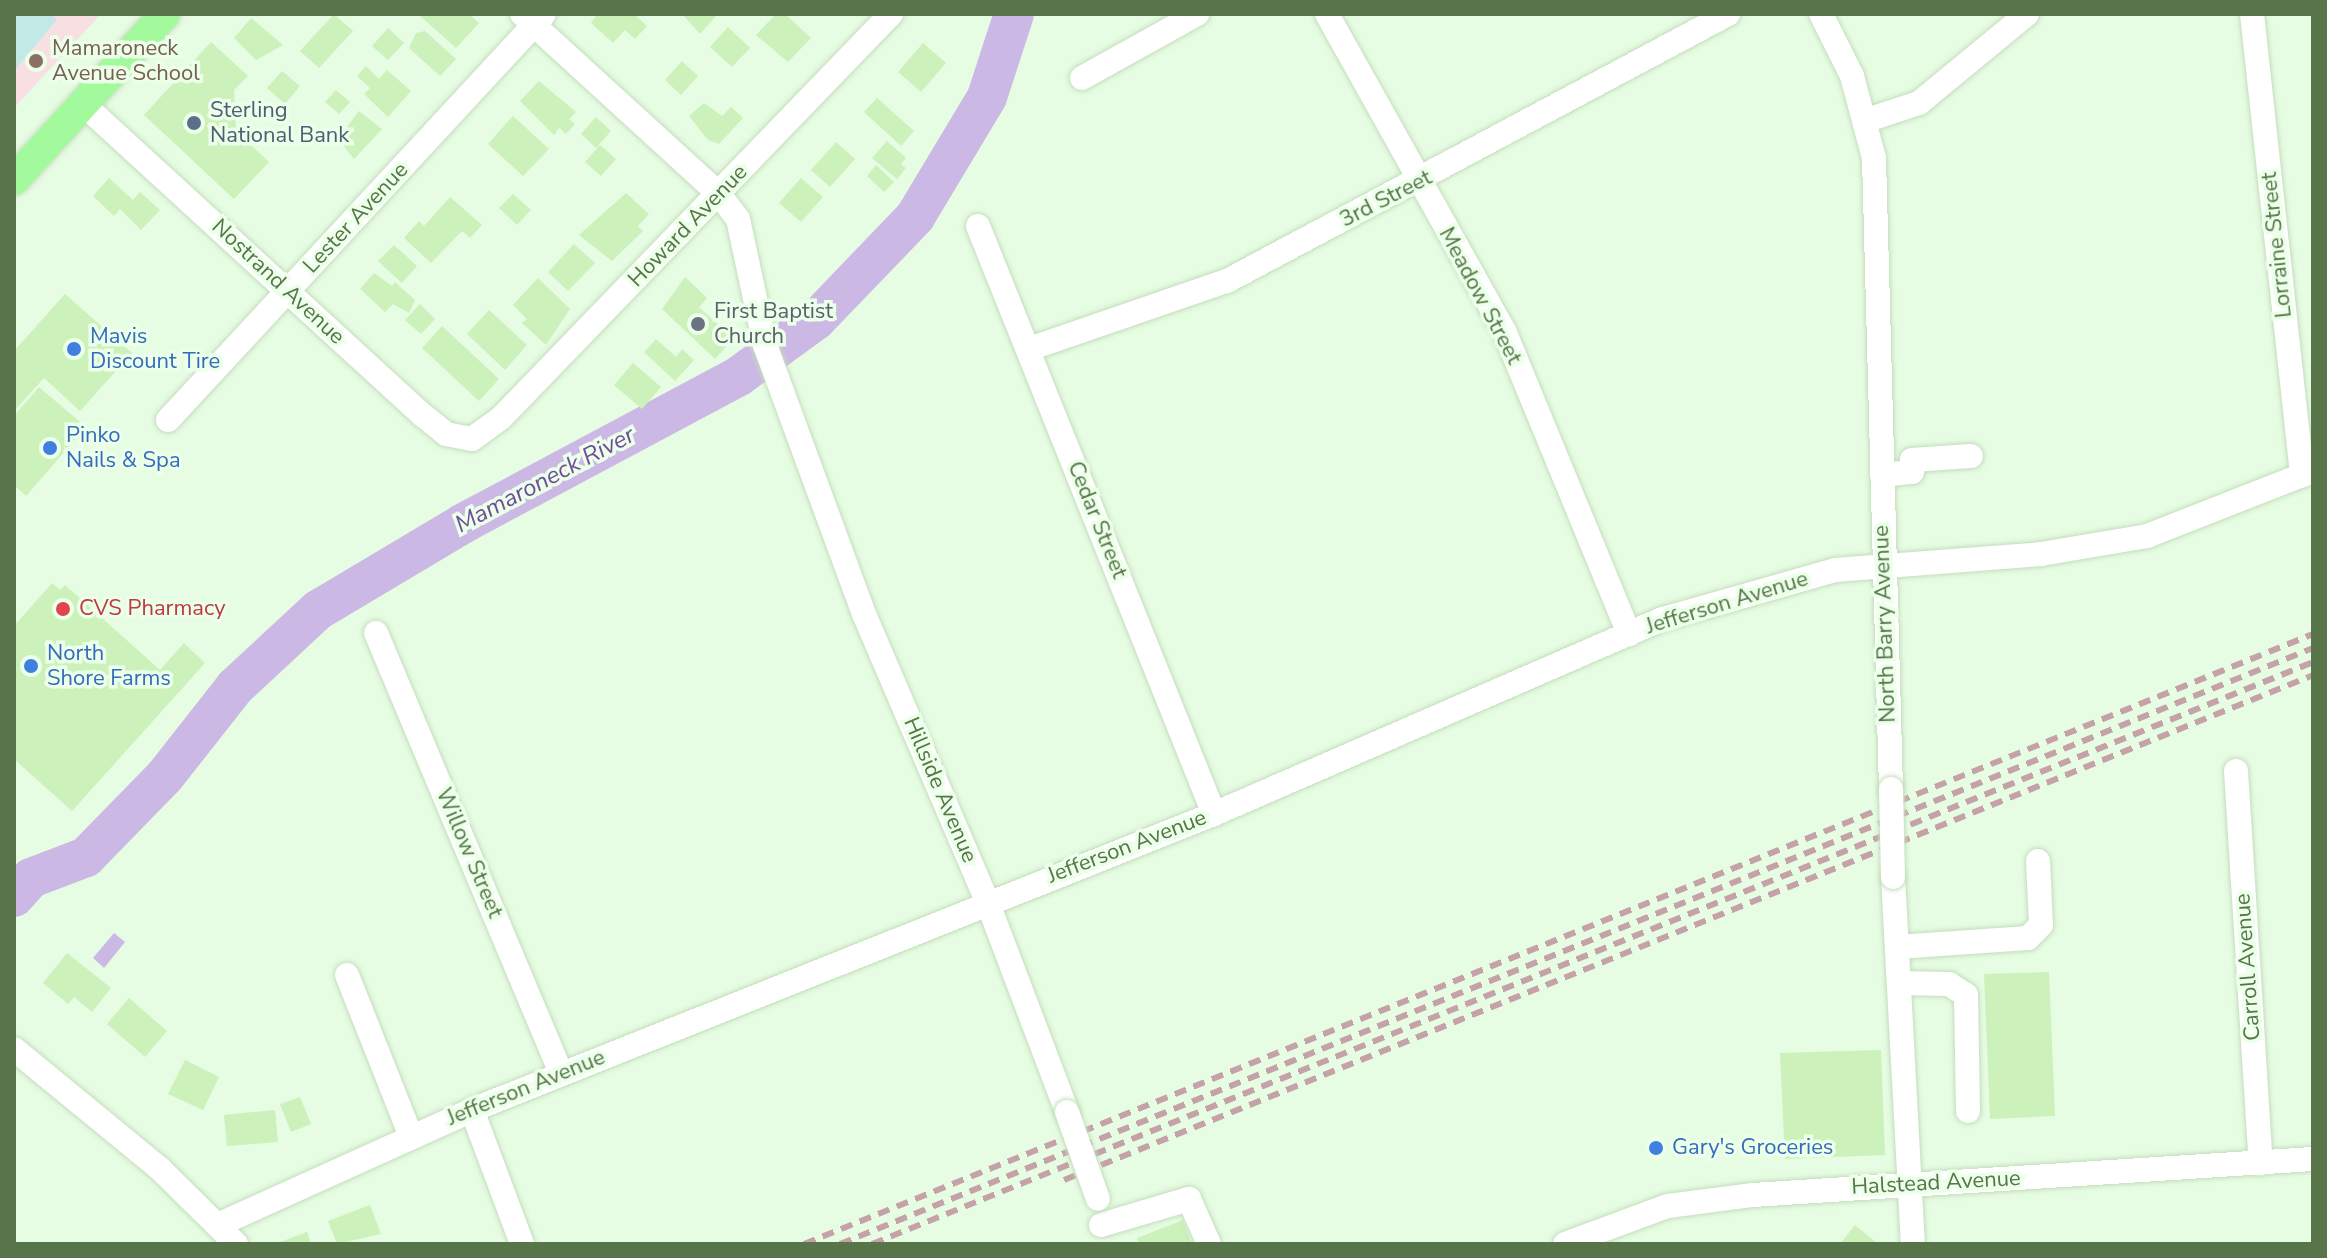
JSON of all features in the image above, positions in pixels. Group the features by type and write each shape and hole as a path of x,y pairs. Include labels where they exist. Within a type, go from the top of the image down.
{"main road":[{"path":"14,180 165,14"}],"street":[{"name":"Howard Avenue","path":"481,433 719,194 891,14"},
{"path":"1082,78 1197,14"},
{"name":"Meadow Street","path":"1327,14 1505,333 1629,634"},
{"name":"3rd Street","path":"1029,349 1227,281 1419,183 1728,14"},
{"name":"North Barry Avenue","path":"1821,14 1867,120 1878,235 1883,566 1893,877 1913,1244"},
{"path":"1867,120 1919,103 2027,14"},
{"name":"Lorraine Street","path":"2252,14 2307,473"},
{"name":"Hillside Avenue","path":"533,18 719,194 738,219 763,337 777,378 864,614 987,901 1098,1199 1105,1234"},
{"name":"Lester Avenue","path":"168,420 289,291 533,18"},
{"name":"Nostrand Avenue","path":"83,104 446,434 464,440 481,433"},
{"name":"Cedar Street","path":"978,226 1214,814"},
{"path":"1882,475 1912,472 1912,460 1971,456"},
{"name":"Jefferson Avenue","path":"217,1234 472,1110 987,901 1214,814 1629,634 1768,587 1835,570 2041,554 2147,536 2307,473"},
{"name":"Willow Street","path":"376,633 561,1073"},
{"name":"Carroll Avenue","path":"2236,771 2261,1163"},
{"path":"1897,947 2028,938 2041,925 2038,861"},
{"path":"347,975 411,1137"},
{"path":"1899,983 1949,984 1966,995 1968,1111"},
{"path":"14,1049 217,1234 236,1244"},
{"path":"472,1110 522,1244"},
{"name":"Halstead Avenue","path":"1565,1244 1668,1206 1911,1183 2172,1172 2313,1159"},
{"path":"1105,1234 1189,1199 1209,1244"}],"shaded area":[{"name":"Mamaroneck Avenue School","path":"14,14 101,14 14,108"},
{"path":"14,14 51,14 57,20 14,71"},
{"path":"114,933 125,942 104,968 93,958"}],"building":[{"path":"334,14 353,31 319,68 300,51"},
{"path":"418,14 469,14 479,23 456,48"},
{"path":"597,14 634,14 647,26 635,39 625,30 613,43 591,23"},
{"path":"682,14 715,14 717,15 700,34"},
{"path":"776,14 785,14 811,38 788,62 756,35"},
{"path":"251,18 283,45 256,60 234,38"},
{"path":"728,27 750,48 732,67 710,47"},
{"path":"388,28 404,43 388,60 372,46"},
{"path":"425,31 456,59 440,76 409,48 416,33"},
{"name":"Sterling National Bank","path":"211,42 248,76 234,90 236,131 269,162 234,199 144,115"},
{"path":"923,43 946,63 921,92 898,72"},
{"path":"682,61 698,76 681,95 665,80"},
{"path":"366,66 379,79 387,70 411,91 388,117 364,94 370,88 357,76"},
{"path":"282,71 300,86 285,104 267,88"},
{"path":"539,81 576,112 569,119 575,124 566,134 559,128 554,135 520,101"},
{"path":"336,90 350,102 339,114 325,102"},
{"path":"877,98 914,131 901,146 864,112"},
{"path":"704,103 722,116 731,107 743,118 719,144 708,140 689,116"},
{"path":"359,111 382,129 354,159 338,139"},
{"path":"513,116 549,149 523,176 488,144"},
{"path":"596,117 611,131 596,148 581,134"},
{"path":"887,141 906,158 901,164 906,168 897,179 872,158"},
{"path":"836,142 855,159 830,187 811,170"},
{"path":"600,145 616,159 601,176 585,162"},
{"path":"876,165 894,182 884,192 867,176"},
{"path":"109,178 133,200 140,192 160,210 141,230 120,209 114,216 93,196"},
{"path":"801,178 823,197 801,222 779,203"},
{"path":"626,193 649,214 638,226 643,231 612,261 579,235"},
{"path":"513,194 531,210 517,225 499,208"},
{"path":"450,197 482,225 470,238 462,231 431,263 404,238 419,221 424,226"},
{"path":"574,244 595,263 568,291 548,272"},
{"path":"394,245 417,266 402,283 378,261"},
{"path":"374,273 392,286 395,282 415,300 409,313 393,304 385,312 360,289"},
{"name":"First Baptist Church","path":"685,277 707,298 699,307 733,339 715,359 662,309"},
{"path":"538,278 570,309 546,345 522,323 527,319 513,305"},
{"path":"65,294 132,353 80,411 44,378 14,411 14,351"},
{"path":"420,304 435,319 421,334 405,320"},
{"path":"489,310 527,345 505,370 467,334"},
{"path":"442,326 499,379 479,401 422,348"},
{"path":"656,339 676,357 682,349 694,360 675,381 644,352"},
{"path":"633,363 661,387 642,409 614,385"},
{"path":"39,387 86,427 26,496 14,485 14,416"},
{"path":"52,583 60,590 65,585 160,670 184,643 205,663 72,811 14,759 14,626"},
{"path":"67,953 111,988 92,1012 74,997 68,1004 43,983"},
{"path":"2049,972 2055,1116 1990,1119 1984,974"},
{"path":"129,998 167,1031 145,1057 107,1024"},
{"path":"1881,1050 1885,1155 1785,1159 1780,1053"},
{"path":"185,1060 219,1077 203,1110 168,1094"},
{"path":"300,1097 311,1124 291,1132 280,1104"},
{"path":"275,1110 278,1142 227,1146 224,1115"},
{"path":"370,1205 381,1234 337,1244 328,1221"},
{"path":"1183,1220 1192,1244 1139,1244 1137,1238"},
{"path":"1855,1225 1878,1244 1840,1244"},
{"path":"307,1232 311,1244 275,1244"}],"waterway":[{"name":"Mamaroneck River","path":"14,897 31,878 86,857 165,776 235,687 318,610 462,524 739,376 816,320 915,217 987,97 1014,14"}],"railway":[{"path":"804,1244 2313,634"},
{"path":"840,1244 2313,648"},
{"path":"872,1244 2313,662"},
{"path":"1064,1180 2313,675"}],"place":[{"name":"Mamaroneck Avenue School","path":"36,61"},
{"name":"Sterling National Bank","path":"194,123"},
{"name":"First Baptist Church","path":"698,324"},
{"name":"Mavis Discount Tire","path":"74,349"},
{"name":"Pinko Nails & Spa","path":"50,448"},
{"name":"CVS Pharmacy","path":"63,609"},
{"name":"North Shore Farms","path":"31,666"},
{"name":"Gary's Groceries","path":"1656,1148"}]}
